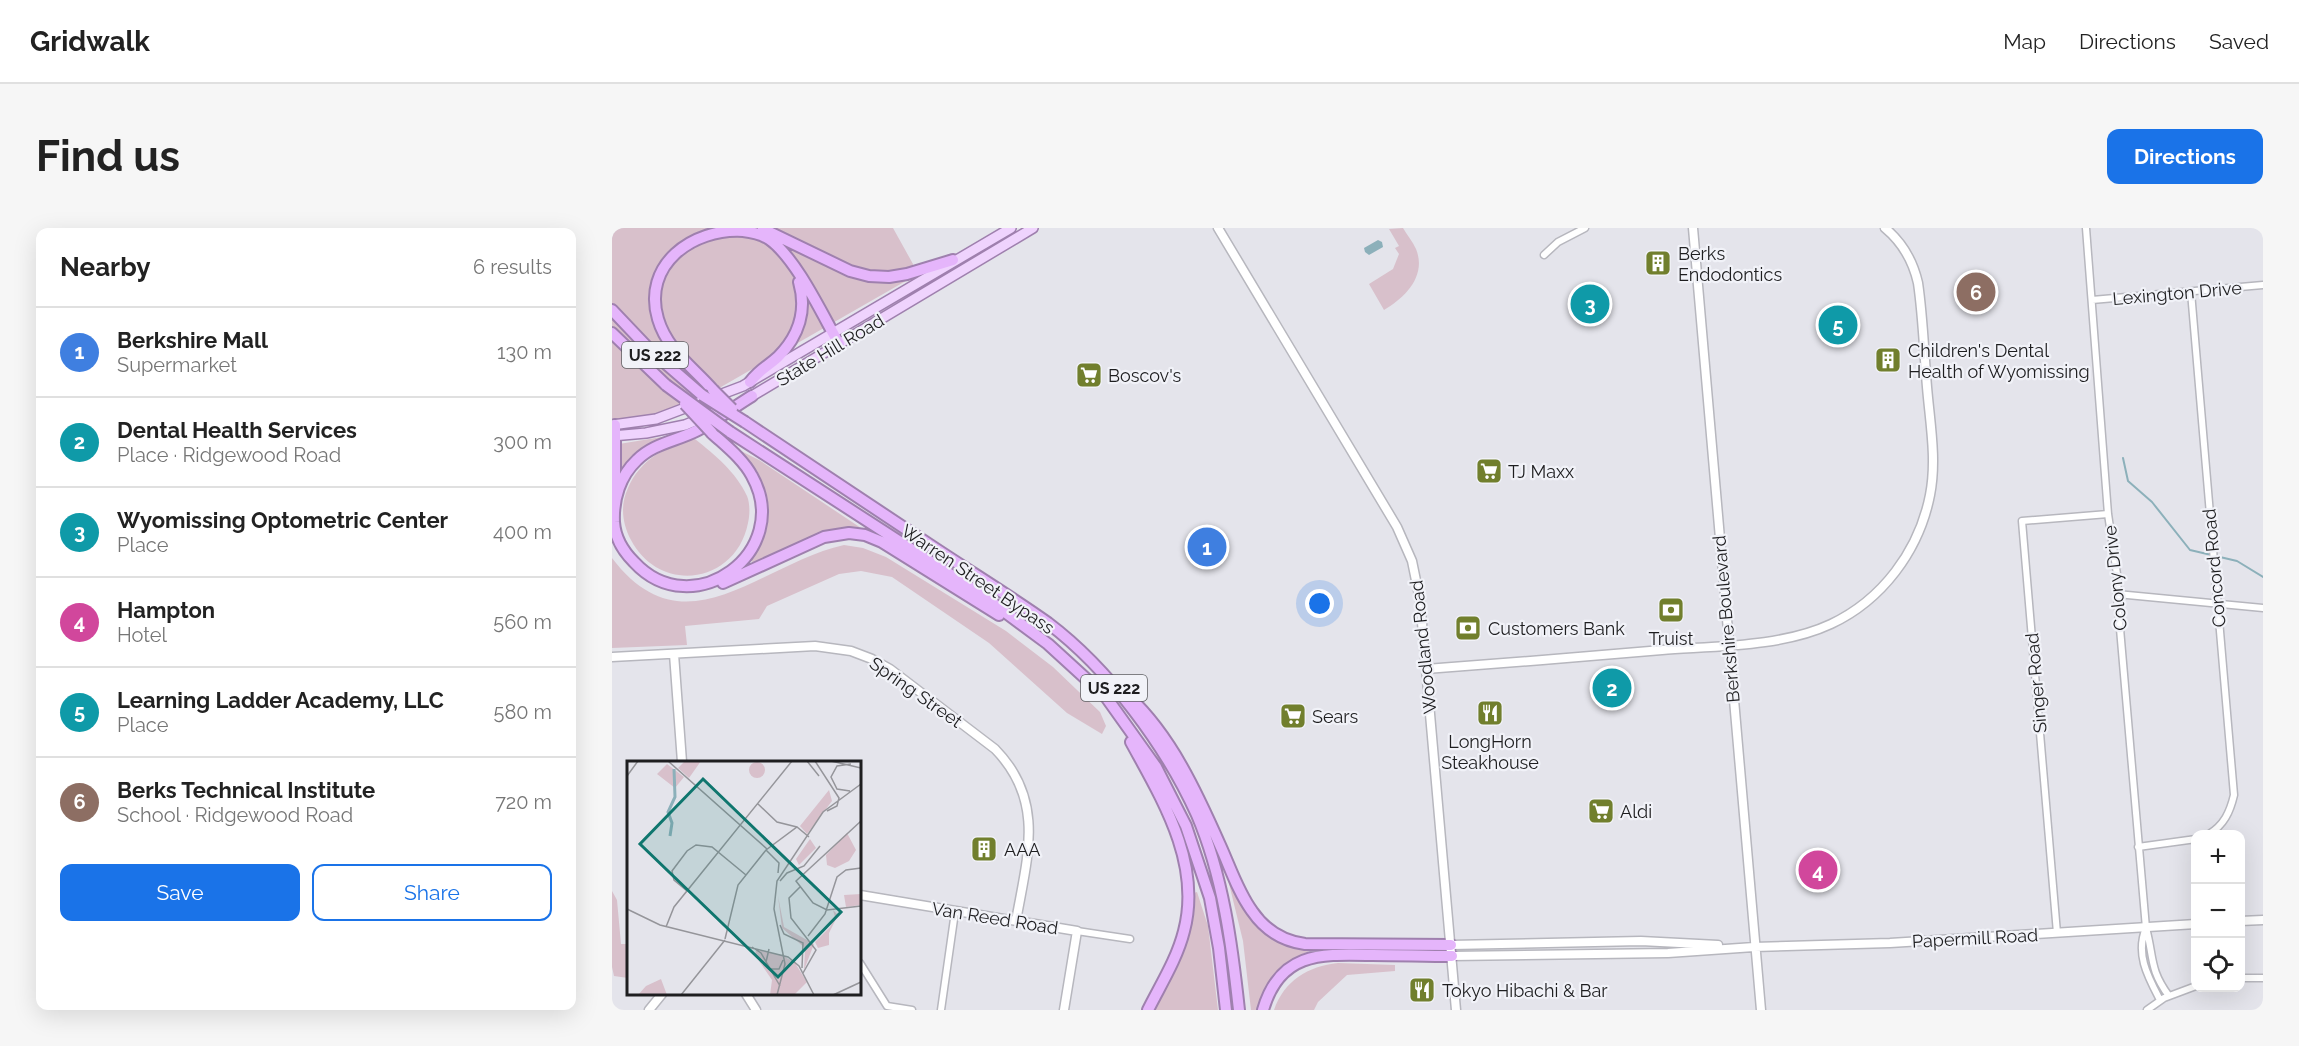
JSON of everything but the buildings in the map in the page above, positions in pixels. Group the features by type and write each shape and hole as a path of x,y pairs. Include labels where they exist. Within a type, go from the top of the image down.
{"highway":[{"path":"760,228 850,271 868,276 907,274 953,260"},
{"path":"745,422 674,350 658,319 657,288 669,260 681,247 696,236 710,231 728,230 762,235 781,250 839,337"},
{"path":"774,234 798,261 839,337"},
{"path":"750,382 760,369 783,351 799,327 802,300 796,270"},
{"name":"Warren Street Bypass","path":"612,310 650,350 702,395 1049,624 1099,669 1137,716 1173,768 1197,816 1223,904 1239,1010"},
{"name":"Warren Street Bypass","path":"612,333 666,385 730,432 982,595 1048,644 1106,698 1156,767 1186,826 1210,898 1219,948 1226,1010"},
{"path":"613,431 615,528 622,548 637,566 652,576 674,585 692,586 714,581 734,570 756,541 761,517 761,501 757,486 747,469 666,385"},
{"path":"615,500 626,473 645,453 697,430 752,396"},
{"path":"612,541 642,576 655,584 673,590 698,591 727,582 830,536 849,533 865,536 882,542 1048,644"},
{"path":"612,534 619,551"},
{"path":"1099,669 1143,711 1162,736 1182,767 1244,899 1252,912 1269,930 1288,940 1305,944 1451,950"},
{"path":"1106,698 1166,806 1182,851 1188,882 1188,910 1182,939 1148,1010"},
{"path":"1263,1010 1273,989 1289,968 1314,956 1451,950"}],"main road":[{"name":"State Hill Road","path":"613,431 646,433 685,425 752,396 953,260 1011,228"},
{"name":"Woodland Road","path":"1218,228 1404,540 1412,559 1418,582 1456,1010"},
{"name":"Berkshire Boulevard","path":"1693,228 1761,1010"},
{"path":"1426,669 1728,645 1798,636 1851,613 1876,593 1907,555 1921,526 1930,494 1933,466 1919,292 1915,271 1908,254 1885,228"},
{"name":"State Hill Road","path":"613,431 673,414 750,382 839,337 1026,230"},
{"name":"Spring Street","path":"612,657 815,646 851,651 890,669 987,742 1002,756 1016,775 1025,795 1030,835 1016,921"},
{"path":"674,654 682,761"},
{"name":"Van Reed Road","path":"861,895 1077,931"},
{"path":"2245,921 2263,920"},
{"name":"Papermill Road","path":"1451,950 1641,941 1754,947 1890,943 2191,924"},
{"path":"1064,1010 1077,931"},
{"path":"650,1010 661,995"},
{"path":"747,995 756,1010"}],"street":[{"path":"1544,255 1558,242 1585,228"},
{"name":"Colony Drive","path":"2086,228 2108,514 2118,581 2117,594 2146,928 2153,968 2169,996"},
{"name":"Lexington Drive","path":"2092,300 2263,285"},
{"name":"Concord Road","path":"2191,292 2234,795 2227,816 2215,830"},
{"name":"Singer Road","path":"2057,933 2022,520 2108,514"},
{"path":"2117,594 2263,608"},
{"path":"2138,847 2191,841"},
{"path":"940,1010 955,912"},
{"name":"Colony Drive","path":"2146,928 2140,941 2144,963 2160,1000"},
{"name":"Van Reed Road","path":"1077,931 1130,939"},
{"path":"861,965 887,1006 912,1010"},
{"path":"2245,978 2263,978"},
{"path":"2147,1010 2160,1000 2191,988"}],"shaded area":[{"path":"612,228 893,228 913,264 911,278 721,387 670,411 633,418 612,419"},
{"path":"1403,228 1416,249 1419,268 1406,293 1384,310 1369,284 1393,269 1399,254 1395,248 1399,246 1389,229"},
{"path":"668,436 638,452 619,470 619,444"},
{"path":"695,439 737,479 748,499 749,516 741,544 729,559 713,570 696,575 678,575 660,569 644,558 631,540 624,521 623,507 628,488 639,469 664,450"},
{"path":"739,450 759,460 864,530 754,564 750,559 764,520 738,453"},
{"path":"844,545 863,548 886,557 1006,631 1053,667 1100,712 1106,726 1102,734 1067,713 989,643 892,577 861,571 839,574 767,606 759,619 685,626 687,645 612,648 612,558 639,586 667,599 695,601 724,595 813,555"},
{"path":"1223,859 1244,907 1261,929 1273,938 1309,951 1291,961 1277,974 1266,990 1259,1010 1251,1010 1243,941"},
{"path":"612,891 617,900 621,944 627,944 627,978 614,976"},
{"path":"1197,892 1208,926 1218,1010 1152,1010 1160,995 1191,894"},
{"path":"1338,963 1395,965 1395,971 1347,975 1318,1002 1314,1010 1274,1010 1284,991 1298,977 1317,968"}],"water":[{"path":"1378,240 1382,242 1383,247 1369,255 1365,252 1364,248"}],"waterway":[{"path":"2123,458 2128,481 2152,502 2190,550 2237,561 2263,577"}],"place":[{"name":"Berks Endodontics","path":"1658,263"},
{"name":"Berks Technical Institute","path":"1976,292"},
{"name":"Wyomissing Optometric Center","path":"1590,304"},
{"name":"Learning Ladder Academy, LLC","path":"1838,325"},
{"name":"Children's Dental Health of Wyomissing","path":"1888,360"},
{"name":"Boscov's","path":"1089,375"},
{"name":"TJ Maxx","path":"1489,471"},
{"name":"Berkshire Mall","path":"1207,547"},
{"name":"Truist","path":"1671,610"},
{"name":"Customers Bank","path":"1468,628"},
{"name":"Dental Health Services","path":"1612,688"},
{"name":"LongHorn Steakhouse","path":"1490,713"},
{"name":"Sears","path":"1293,716"},
{"name":"Aldi","path":"1601,811"},
{"name":"AAA","path":"984,849"},
{"name":"Hampton","path":"1818,870"},
{"name":"Tokyo Hibachi & Bar","path":"1422,990"}]}
